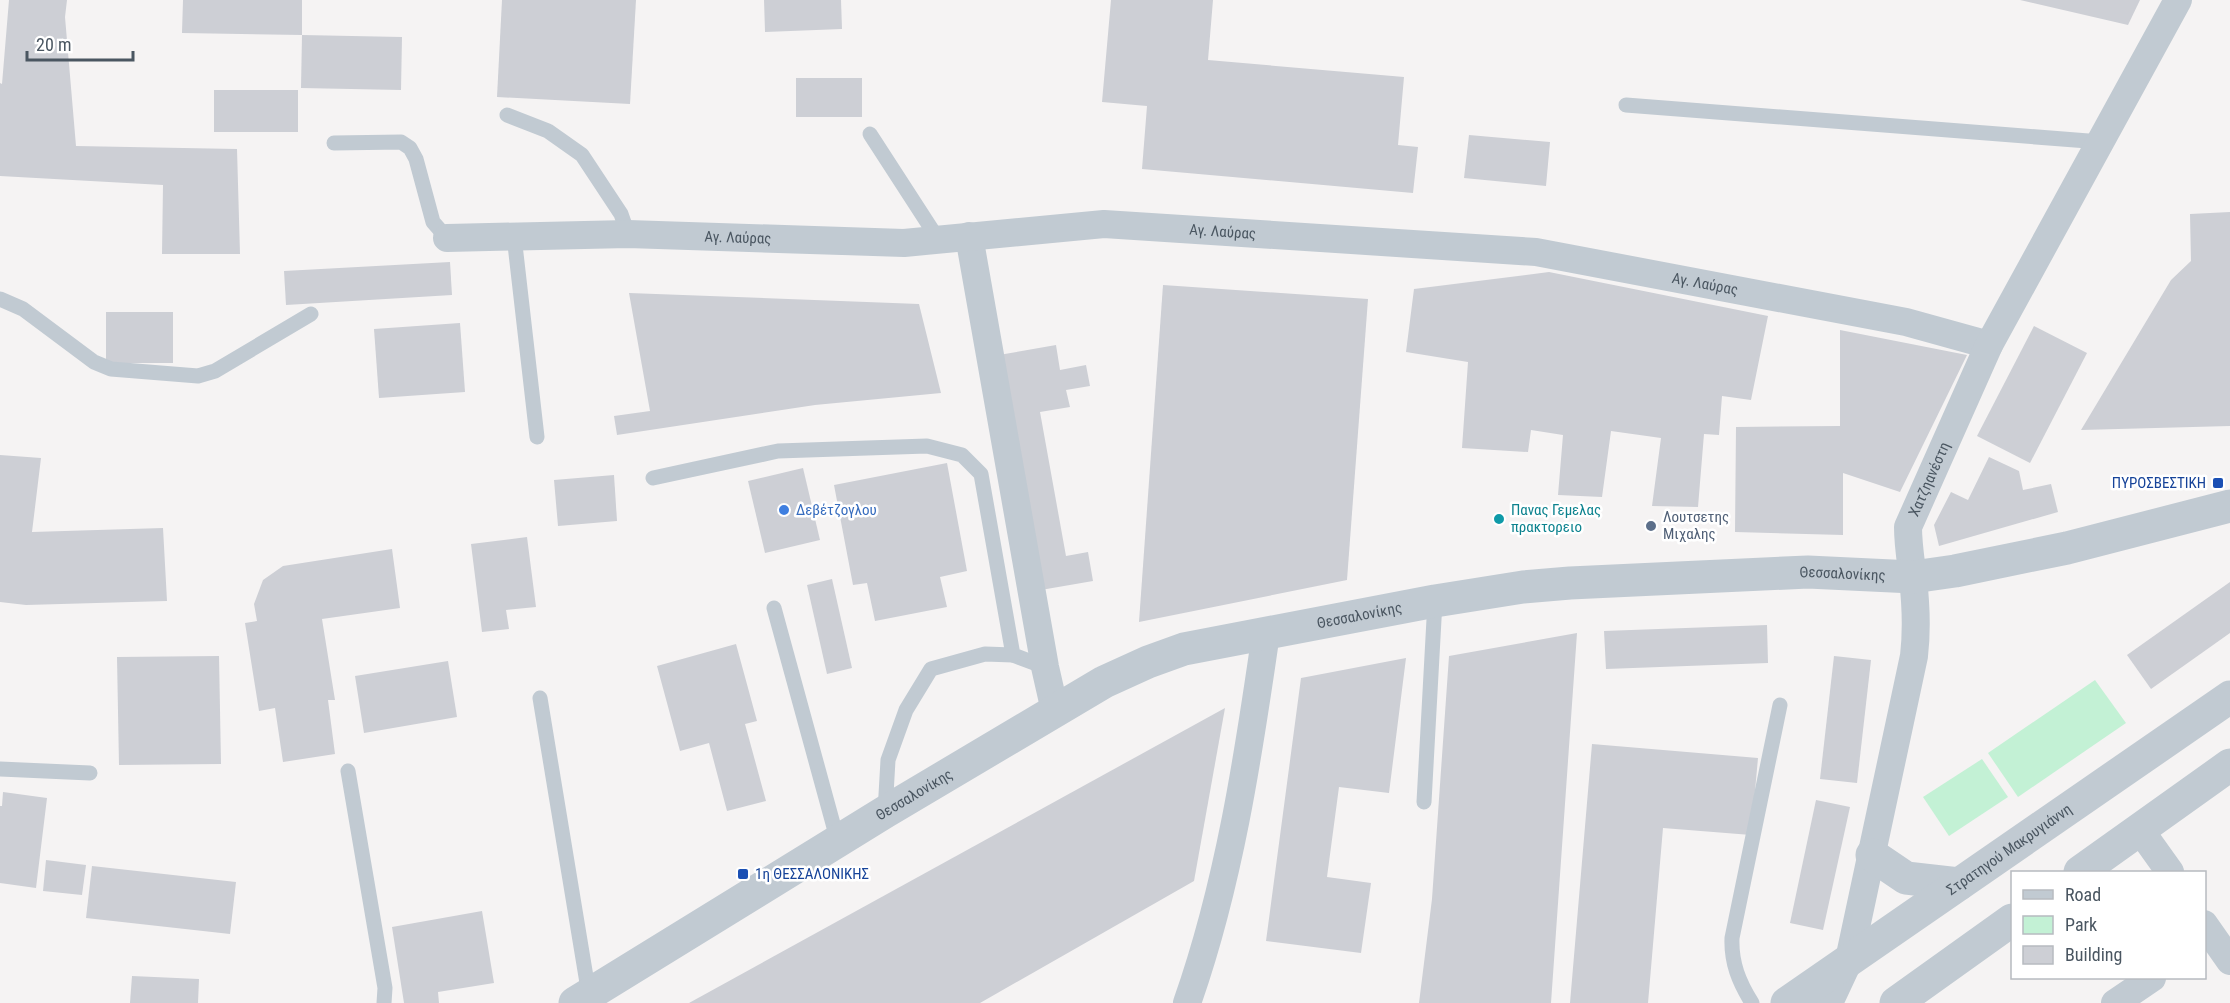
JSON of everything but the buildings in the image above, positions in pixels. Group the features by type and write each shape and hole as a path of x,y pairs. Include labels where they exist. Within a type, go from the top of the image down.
{"street":[{"name":"Χατζηανέστη","path":"1829,1003 1849,960 1914,656 1917,634 1908,527 1989,345 2178,0"},
{"name":"Αγ. Λαύρας","path":"447,238 628,234 904,243 1104,224 1536,252 1906,322 1989,345"},
{"path":"969,236 1045,667 1055,711"},
{"name":"Θεσσαλονίκης","path":"582,999 885,812 1104,682 1184,649 1435,601 1523,587 1808,572 1913,577 1955,571 2067,548 2230,506"},
{"path":"1187,1003 1225,877 1253,724 1266,633"},
{"name":"Στρατηγού Μακρυγιάννη","path":"1787,1003 2230,697"},
{"path":"2083,871 2230,765"},
{"path":"2140,830 2169,871"},
{"path":"1872,855 1906,878 1959,884"},
{"path":"1896,1003 2011,921"},
{"path":"2213,937 2230,961"},
{"path":"2115,1003 2151,979"}],"lane":[{"path":"1626,105 2101,142"},
{"path":"507,115 548,131 582,155 621,214 628,234"},
{"path":"870,134 938,239"},
{"path":"334,143 400,142 410,148 416,159 433,222 447,238"},
{"path":"514,236 537,438"},
{"path":"0,298 23,309 94,362 111,369 198,376 215,371 311,314"},
{"path":"653,478 778,451 927,446 962,455 981,474 1013,655"},
{"path":"1424,802 1435,601"},
{"path":"774,608 838,842"},
{"path":"885,812 888,760 906,710 932,669 985,654 1013,655 1045,667"},
{"path":"540,698 582,999"},
{"path":"1752,1003 1734,968 1732,938 1780,705"},
{"path":"0,769 90,773"},
{"path":"348,771 385,988 384,1003"}],"green space":[{"path":"2095,680 2126,723 2018,797 1988,753"},
{"path":"1982,759 2008,797 1949,836 1923,797"}],"place":[{"name":"ΠΥΡΟΣΒΕΣΤΙΚΗ","path":"2218,483"},
{"name":"Δεβέτζογλου","path":"784,510"},
{"name":"Πανας Γεμελας πρακτορειο","path":"1499,519"},
{"name":"Λουτσετης Μιχαλης","path":"1651,526"},
{"name":"1η ΘΕΣΣΑΛΟΝΙΚΗΣ","path":"743,874"}]}
